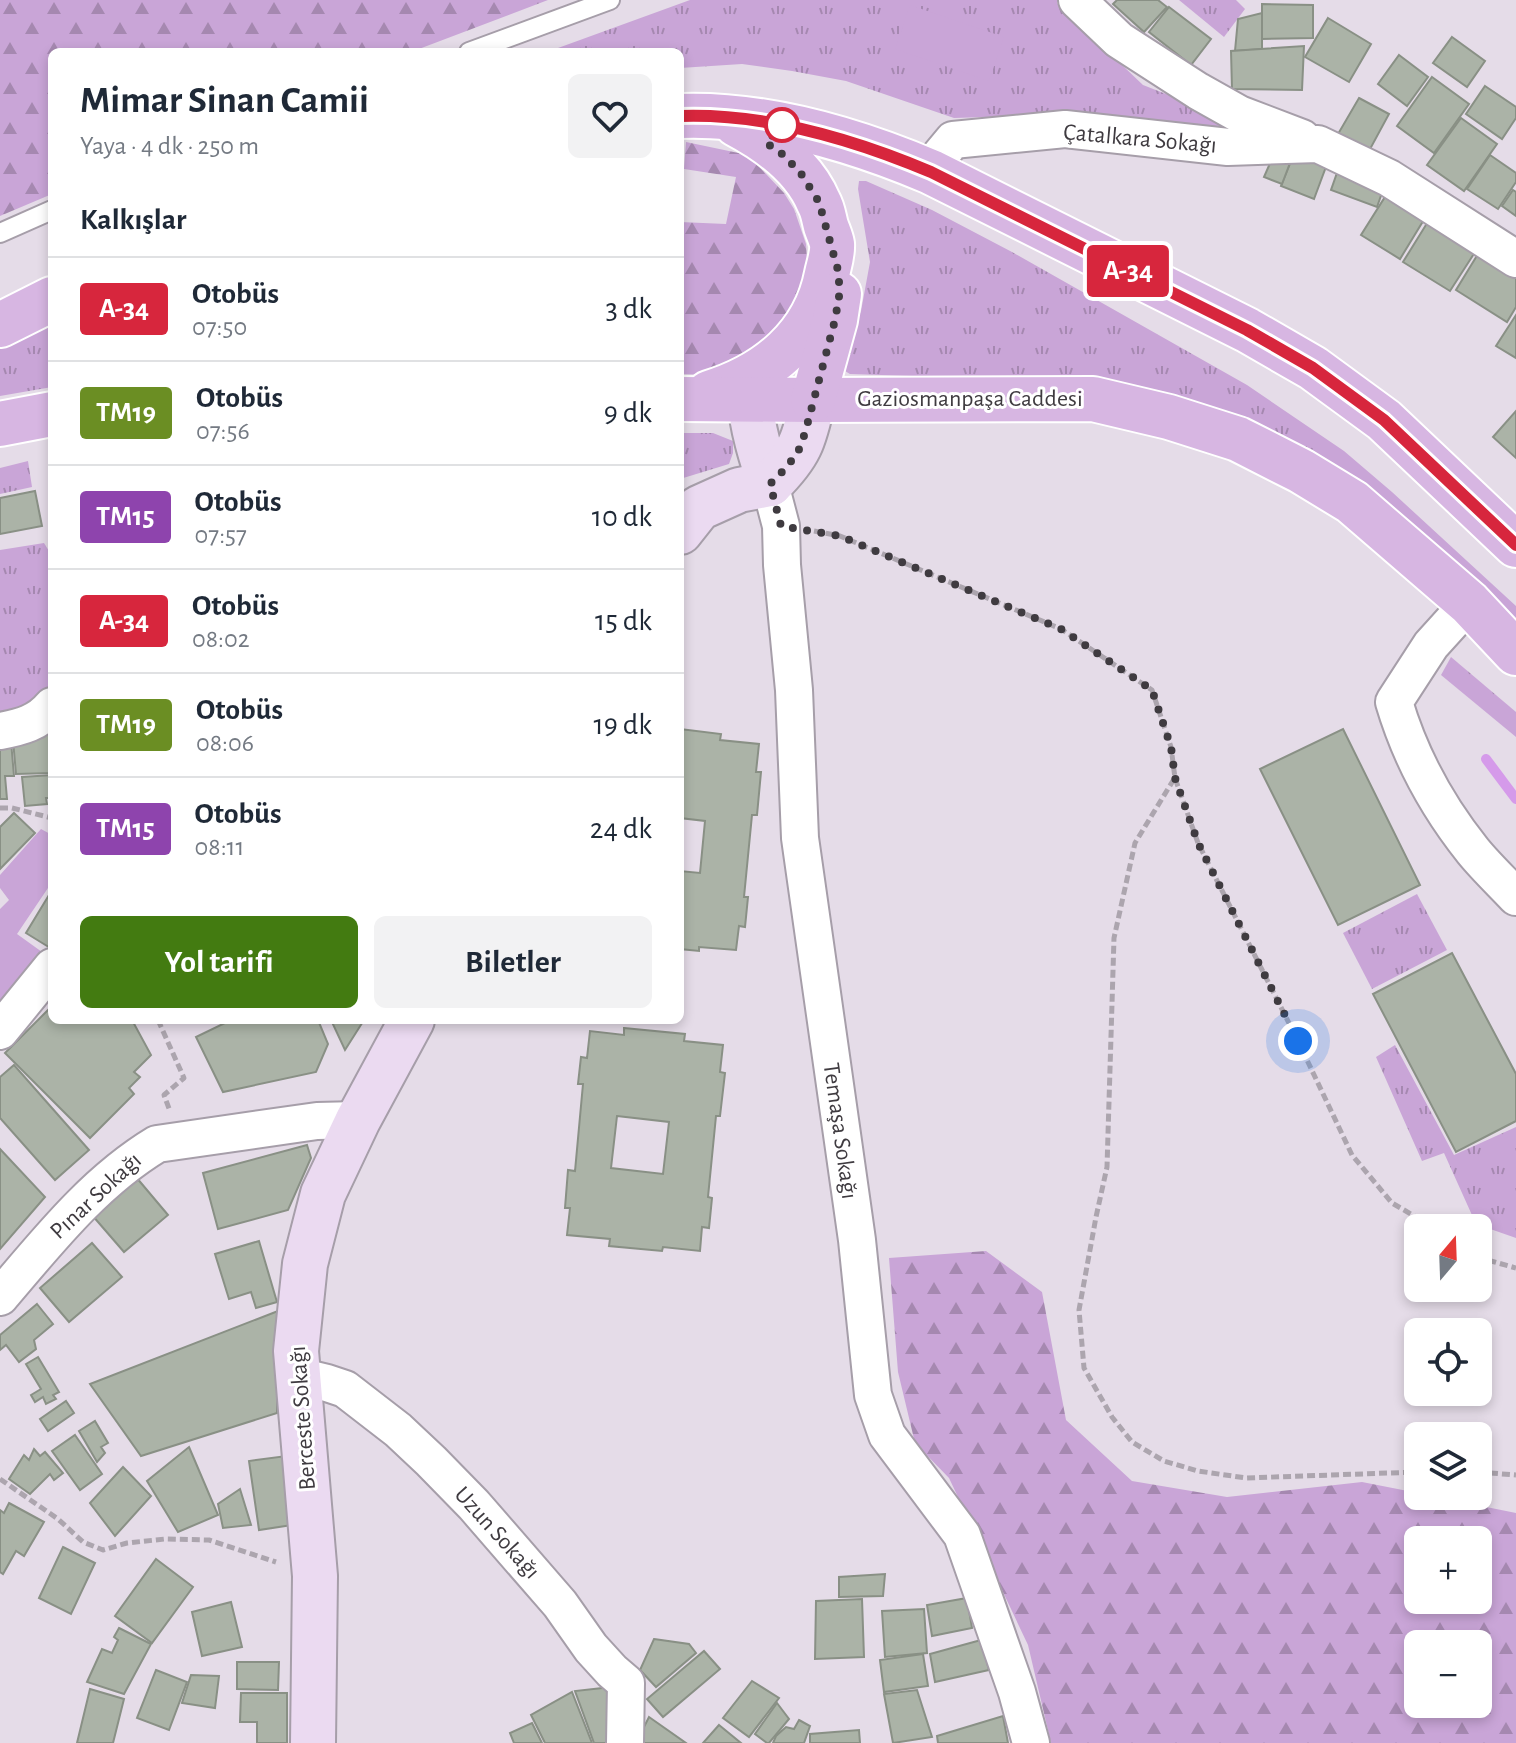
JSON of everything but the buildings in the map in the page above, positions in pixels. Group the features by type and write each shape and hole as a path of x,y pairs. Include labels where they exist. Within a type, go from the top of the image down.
{"main road":[{"path":"684,116 723,117 782,125 896,157 1247,330 1313,368 1384,420 1516,545"},
{"path":"723,117 781,153 800,172 819,202 839,274 839,297 813,400"},
{"path":"684,399 729,387 789,349 809,324 823,293 832,246"},
{"path":"0,325 48,301"},
{"name":"Gaziosmanpaşa Caddesi","path":"684,399 1093,399 1169,417 1238,439 1301,471 1352,502 1469,603 1516,653"},
{"path":"0,424 48,415"}],"street":[{"name":"Çatalkara Sokağı","path":"1077,0 1119,40 1198,91 1239,114 1318,144 1389,178 1516,259"},
{"name":"Çatalkara Sokağı","path":"931,172 953,140 1065,129 1228,147 1318,144"},
{"path":"750,399 754,428 770,484"},
{"path":"686,517 739,490 770,484 798,452 813,400"},
{"name":"Temaşa Sokağı","path":"770,484 781,526 794,690 800,838 857,1240 873,1395 887,1435 962,1535 1017,1692 1031,1743"},
{"path":"1469,603 1431,645 1394,702 1403,735 1431,792 1473,851 1516,897"},
{"path":"0,731 31,725 48,712"},
{"path":"0,1031 48,972"},
{"name":"Berceste Sokağı","path":"313,1743 315,1576 296,1351 305,1264 323,1194 358,1120 410,1024"},
{"name":"Pınar Sokağı","path":"0,1297 67,1218 138,1156 157,1144 317,1121 358,1120"},
{"name":"Uzun Sokağı","path":"298,1376 345,1389 398,1430 474,1505 560,1604 591,1648 626,1683 625,1743"}],"lane":[{"path":"480,48 610,0"},
{"path":"0,233 48,212"}],"path":[{"path":"781,526 840,536 1061,629 1152,690 1171,747 1175,778 1198,843 1352,1155 1392,1203 1411,1214"},
{"path":"1175,778 1135,843 1114,938 1107,1167 1079,1310 1084,1368 1112,1417 1132,1442 1164,1461 1198,1471 1246,1478 1404,1472"},
{"path":"0,808 48,817"},
{"path":"160,1024 184,1078 164,1095 169,1108"},
{"path":"1492,1261 1516,1268"},
{"path":"1492,1473 1516,1475"},
{"path":"0,1479 58,1519 83,1542 103,1550 127,1543 165,1539 209,1540 315,1576"}],"green space":[{"path":"0,0 548,0 422,48 48,48 48,196 0,216"},
{"path":"690,0 1059,0 1057,3 1143,85 1271,135 1053,115 954,118 846,81 742,64 684,68 684,48 558,48"},
{"path":"1179,0 1236,0 1245,9 1224,37"},
{"path":"910,5 1004,37 989,81 895,49"},
{"path":"686,142 748,155 784,193 794,209 806,244 808,277 783,331 711,375 684,374 684,222 726,224 736,177 684,169"},
{"path":"859,181 866,181 932,210 1012,252 1247,385 1344,451 1516,606 1516,629 1271,432 1213,407 1126,386 850,374 845,371 843,364 861,311 870,262"},
{"path":"48,316 48,388 0,396 0,339"},
{"path":"684,433 713,433 733,441 729,464 684,478"},
{"path":"28,461 32,487 0,494 0,468"},
{"path":"44,543 48,550 48,693 0,720 0,550"},
{"path":"1451,657 1516,712 1516,737 1441,675"},
{"path":"41,829 48,833 48,888 17,934 42,952 0,1005 0,909 9,900 0,888 0,875"},
{"path":"1417,894 1447,950 1372,989 1343,933"},
{"path":"1395,1045 1454,1155 1516,1127 1516,1238 1492,1230 1492,1214 1471,1214 1444,1153 1422,1161 1376,1057"},
{"path":"986,1251 1042,1292 1066,1420 1132,1481 1227,1497 1362,1482 1404,1490 1404,1510 1492,1508 1516,1513 1516,1743 1051,1743 1028,1645 949,1478 915,1443 898,1372 889,1258"}],"waterway":[{"path":"1486,759 1516,799"}],"bus line":[{"name":"A-34","path":"684,116 782,125 896,157 1247,330 1313,368 1384,420 1516,545"}],"route":[{"path":"782,125 766,143 800,172 819,202 839,274 839,297 798,452 770,484 781,526 840,536 1061,629 1152,690 1171,747 1175,778 1198,843 1298,1041"}]}
